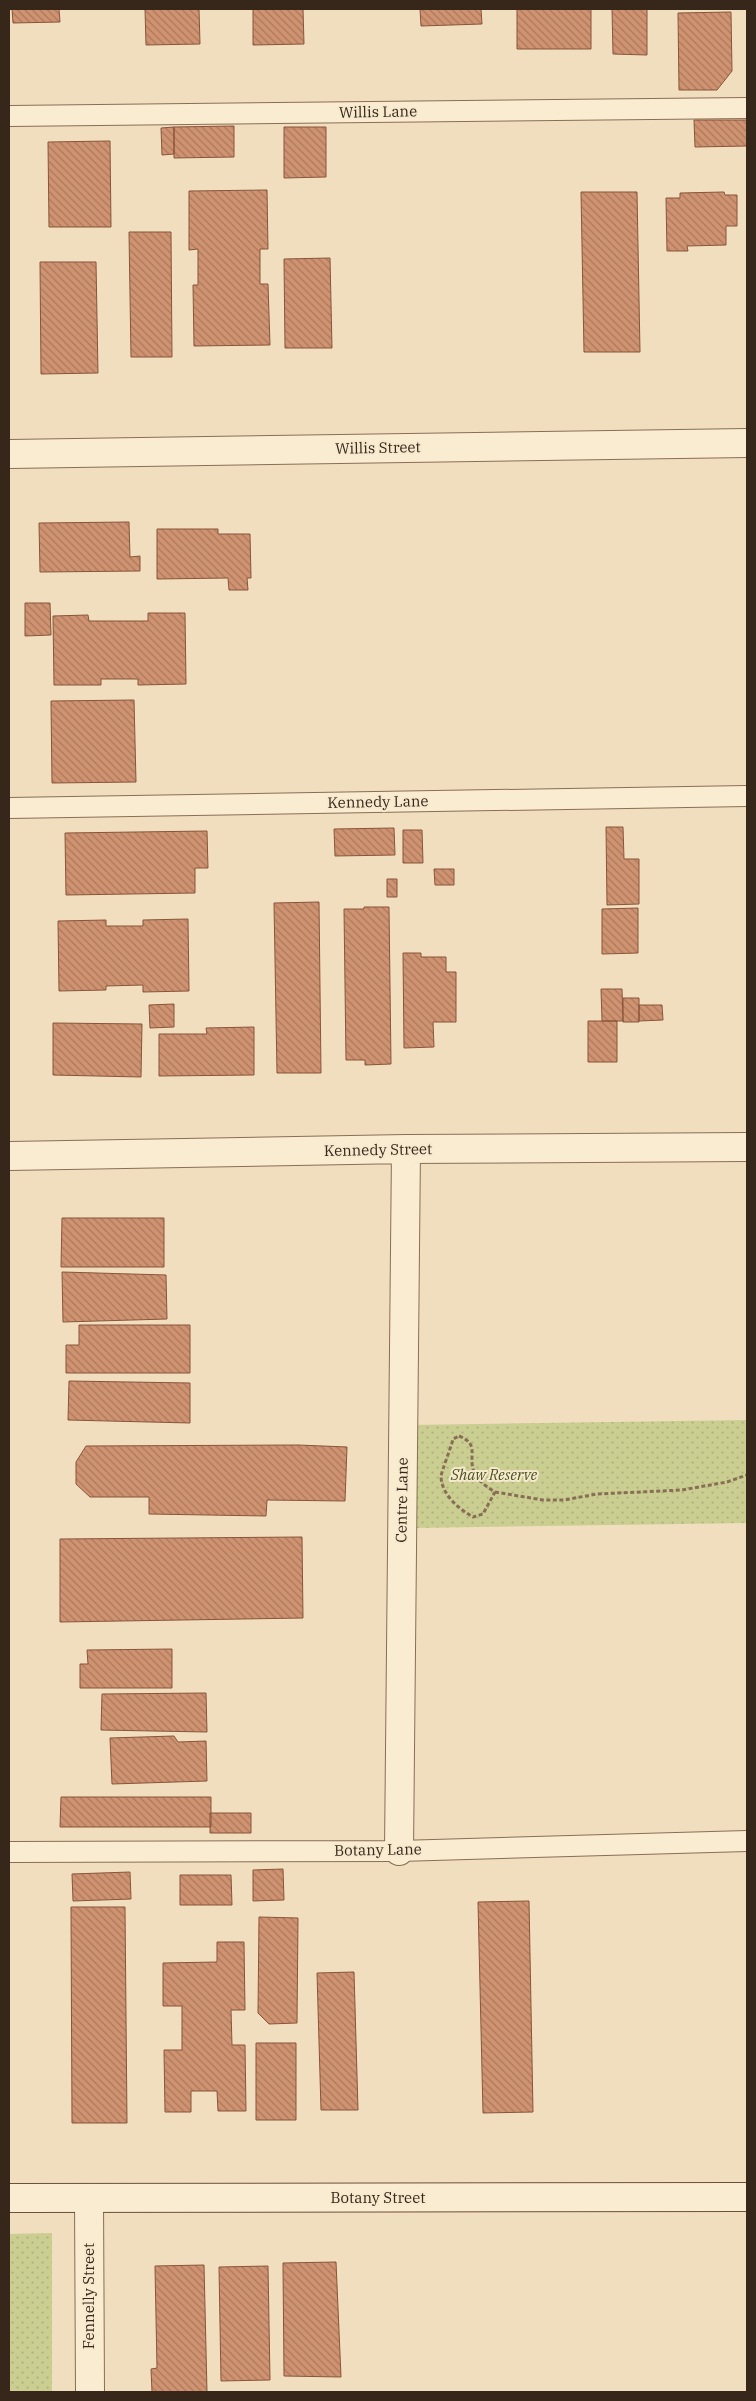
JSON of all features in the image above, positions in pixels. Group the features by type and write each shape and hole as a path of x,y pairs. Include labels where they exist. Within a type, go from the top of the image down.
{"street":[{"name":"Willis Street","path":"9,454 747,443"},
{"name":"Kennedy Street","path":"9,1156 406,1149 747,1147"},
{"name":"Centre Lane","path":"399,1851 406,1149"},
{"name":"Botany Street","path":"9,2198 747,2197"},
{"name":"Fennelly Street","path":"89,2199 90,2392"}],"lane":[{"name":"Willis Lane","path":"9,116 747,108"},
{"name":"Kennedy Lane","path":"9,808 747,796"},
{"name":"Botany Lane","path":"9,1852 399,1851 747,1841"}],"path":[{"path":"495,1492 488,1508 483,1514 473,1517 451,1500 444,1488 441,1476 450,1454 453,1439 459,1436 468,1440 471,1445 473,1469 476,1477 495,1492 543,1500 564,1500 597,1494 682,1490 727,1482 747,1474"}],"green space":[{"name":"Shaw Reserve","path":"747,1420 747,1523 413,1528 411,1425"},
{"path":"52,2233 52,2392 9,2392 9,2234"}],"building":[{"path":"12,9 59,9 60,22 13,23"},
{"path":"145,9 199,9 200,44 146,45"},
{"path":"253,9 303,9 304,44 253,45"},
{"path":"420,9 481,9 482,24 421,26"},
{"path":"517,9 591,9 591,49 517,49"},
{"path":"612,9 647,9 647,55 613,54"},
{"path":"731,12 732,71 717,90 679,90 678,13"},
{"path":"694,120 747,120 747,146 695,147"},
{"path":"234,126 234,157 174,158 174,127"},
{"path":"174,127 174,154 162,155 161,128"},
{"path":"284,127 326,127 326,177 284,178"},
{"path":"110,141 111,227 49,227 48,142"},
{"path":"267,190 268,249 260,249 260,284 268,284 270,345 194,346 193,285 198,285 198,249 189,250 189,191"},
{"path":"581,192 637,192 640,352 584,352"},
{"path":"724,192 725,195 737,195 737,226 726,226 726,245 687,246 688,251 667,251 666,198 680,198 680,193"},
{"path":"129,232 171,232 172,357 131,357"},
{"path":"330,258 332,348 285,348 284,259"},
{"path":"40,262 96,262 98,373 41,374"},
{"path":"129,522 130,557 140,556 140,571 40,572 39,523"},
{"path":"157,529 218,529 218,534 250,534 251,578 247,578 248,590 229,590 228,578 157,579"},
{"path":"25,603 50,603 51,635 25,636"},
{"path":"148,613 185,613 186,684 138,685 138,679 101,679 101,685 54,685 53,616 88,615 89,621 148,621"},
{"path":"134,700 136,782 52,783 51,701"},
{"path":"606,827 623,827 624,859 639,859 639,904 607,905"},
{"path":"394,828 395,855 335,856 334,829"},
{"path":"403,830 422,830 423,863 403,863"},
{"path":"207,831 208,868 195,868 195,893 66,895 65,833"},
{"path":"434,869 454,869 454,885 435,885"},
{"path":"387,879 397,879 397,897 387,897"},
{"path":"319,902 321,1073 277,1073 274,903"},
{"path":"364,907 389,907 391,1064 365,1065 365,1060 346,1060 344,909 364,909"},
{"path":"638,908 638,953 602,954 602,909"},
{"path":"188,919 189,991 143,992 143,985 106,986 106,990 59,991 58,921 106,920 106,926 143,926 143,920"},
{"path":"403,953 421,953 421,957 446,957 446,972 456,972 456,1022 433,1022 434,1047 404,1048"},
{"path":"601,989 622,989 623,1021 602,1021"},
{"path":"623,998 639,998 639,1022 623,1022"},
{"path":"174,1004 174,1027 150,1028 149,1005"},
{"path":"639,1005 662,1005 663,1020 639,1021"},
{"path":"588,1021 617,1021 617,1062 588,1062"},
{"path":"53,1023 142,1024 141,1077 53,1075"},
{"path":"254,1027 254,1075 159,1076 159,1034 207,1034 206,1028"},
{"path":"62,1218 164,1218 164,1267 61,1267"},
{"path":"62,1272 166,1275 167,1319 63,1322"},
{"path":"79,1325 190,1325 190,1373 66,1373 66,1345 79,1345"},
{"path":"69,1381 190,1383 190,1423 68,1420"},
{"path":"298,1445 347,1447 345,1501 267,1500 266,1516 149,1514 149,1497 90,1497 76,1484 76,1462 86,1446"},
{"path":"302,1537 303,1618 60,1622 60,1539"},
{"path":"172,1649 172,1688 80,1688 80,1664 88,1664 87,1650"},
{"path":"206,1693 207,1732 101,1730 102,1694"},
{"path":"174,1736 178,1742 206,1741 207,1781 112,1784 110,1738"},
{"path":"61,1797 211,1797 211,1827 60,1827"},
{"path":"210,1813 251,1813 251,1833 210,1833"},
{"path":"283,1869 284,1900 253,1901 253,1870"},
{"path":"130,1872 131,1899 73,1901 72,1874"},
{"path":"180,1875 231,1875 232,1905 180,1905"},
{"path":"529,1901 533,2112 483,2113 478,1902"},
{"path":"71,1907 125,1907 127,2123 72,2123"},
{"path":"259,1917 298,1918 297,2023 269,2024 258,2013"},
{"path":"217,1942 244,1942 245,2010 231,2010 232,2045 245,2045 246,2111 218,2111 217,2091 191,2091 191,2112 165,2112 164,2050 182,2050 182,2006 163,2006 163,1963 217,1962"},
{"path":"354,1972 358,2110 321,2110 317,1973"},
{"path":"256,2043 296,2043 296,2120 256,2120"},
{"path":"336,2262 341,2377 284,2376 283,2263"},
{"path":"204,2265 207,2392 152,2392 151,2369 157,2368 155,2266"},
{"path":"268,2266 270,2380 221,2381 219,2267"}]}
